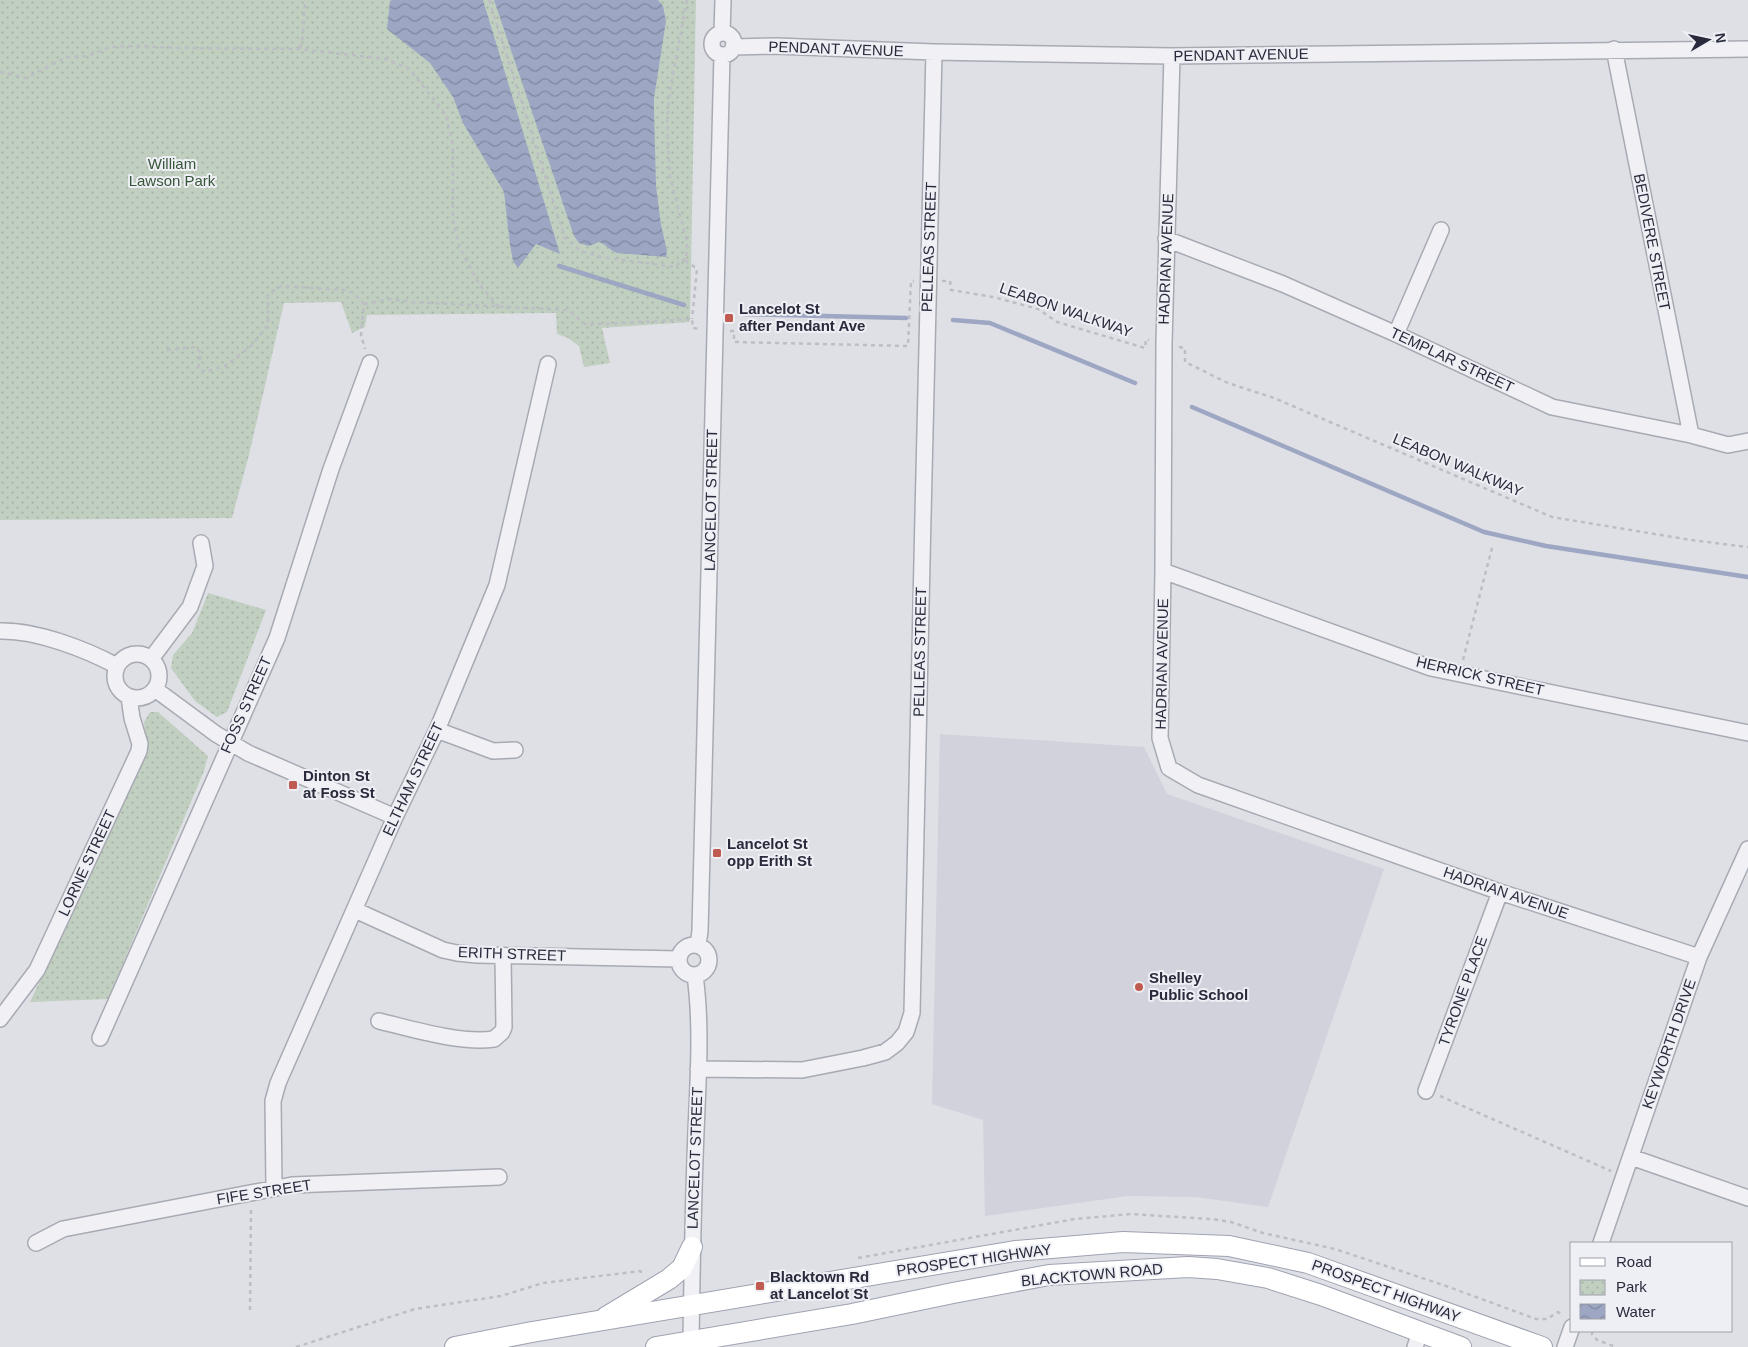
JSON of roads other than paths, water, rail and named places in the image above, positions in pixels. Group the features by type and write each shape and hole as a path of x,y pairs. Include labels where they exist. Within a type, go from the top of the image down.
{"main road":[{"name":"PROSPECT HIGHWAY","path":"455,1347 1015,1251 1123,1242 1229,1246 1308,1263 1542,1347"},
{"path":"598,1322 669,1279 682,1268 692,1247"},
{"name":"BLACKTOWN ROAD","path":"656,1347 852,1314 1049,1275 1188,1267 1218,1268 1268,1278 1321,1295 1418,1339 1461,1347"}],"street":[{"name":"LANCELOT STREET","path":"698,945 700,931 728,51 714,49 712,42 716,36 722,33 723,0"},
{"name":"PENDANT AVENUE","path":"728,51 776,46 934,52 1172,56 1748,48"},
{"name":"BEDIVERE STREET","path":"1614,49 1691,435"},
{"name":"PELLEAS STREET","path":"698,1069 802,1070 863,1058 885,1052 897,1043 906,1032 910,1023 912,1014 927,291 934,52"},
{"name":"HADRIAN AVENUE","path":"1172,56 1164,344 1160,738 1169,768 1198,785 1500,892 1699,957"},
{"path":"1396,334 1441,230"},
{"name":"TEMPLAR STREET","path":"1166,239 1283,284 1396,334 1552,407 1691,435 1728,445 1748,441"},
{"name":"FOSS STREET","path":"100,1038 277,638 331,469 370,363"},
{"name":"ELTHAM STREET","path":"274,1188 273,1115 275,1092 395,817 437,730 497,586 548,364"},
{"path":"150,659 190,607 205,566 202,542"},
{"name":"HERRICK STREET","path":"1163,571 1431,668 1748,733"},
{"path":"0,630 11,630 46,638 117,666"},
{"path":"132,654 145,656 150,659 158,670 159,676 155,689 144,698 136,699 129,697 118,688 115,681 117,666 132,654"},
{"path":"155,689 229,743 395,817"},
{"name":"LORNE STREET","path":"0,1019 37,970 139,751 140,744 132,718 129,697"},
{"path":"437,730 493,751 515,750"},
{"name":"KEYWORTH DRIVE","path":"1601,1242 1699,957 1748,849"},
{"name":"TYRONE PLACE","path":"1426,1091 1500,892"},
{"name":"ERITH STREET","path":"354,910 443,950 467,954 679,958"},
{"path":"698,945 707,952 709,964 702,973 695,976 690,975 681,968 679,958 683,949 698,945"},
{"path":"379,1021 434,1035 494,1039 502,1032 504,1027 502,956"},
{"name":"LANCELOT STREET","path":"692,1341 692,1247 698,1069 698,997 695,976"},
{"path":"1631,1157 1748,1198"},
{"name":"FIFE STREET","path":"36,1243 63,1229 292,1185 499,1177"},
{"path":"1565,1347 1570,1332"}],"water":[{"path":"483,0 560,254 536,244 518,268 513,261 504,192 463,123 453,97 430,63 387,29 390,1"},
{"path":"494,0 658,0 663,6 666,21 654,98 654,110 656,186 661,225 667,251 666,257 617,253 599,242 589,246 579,243 574,236"}],"waterway":[{"path":"559,266 684,305"},
{"path":"744,314 906,318"},
{"path":"953,320 990,323 1135,383"},
{"path":"1192,407 1484,532 1546,546 1748,577"}],"place":[{"name":"Lancelot St after Pendant Ave","path":"729,318"},
{"name":"Dinton St at Foss St","path":"293,785"},
{"name":"Lancelot St opp Erith St","path":"717,853"},
{"name":"Shelley Public School","path":"1139,987"},
{"name":"Blacktown Rd at Lancelot St","path":"760,1286"}],"park label":[{"name":"William Lawson Park","path":"172,172"}]}
